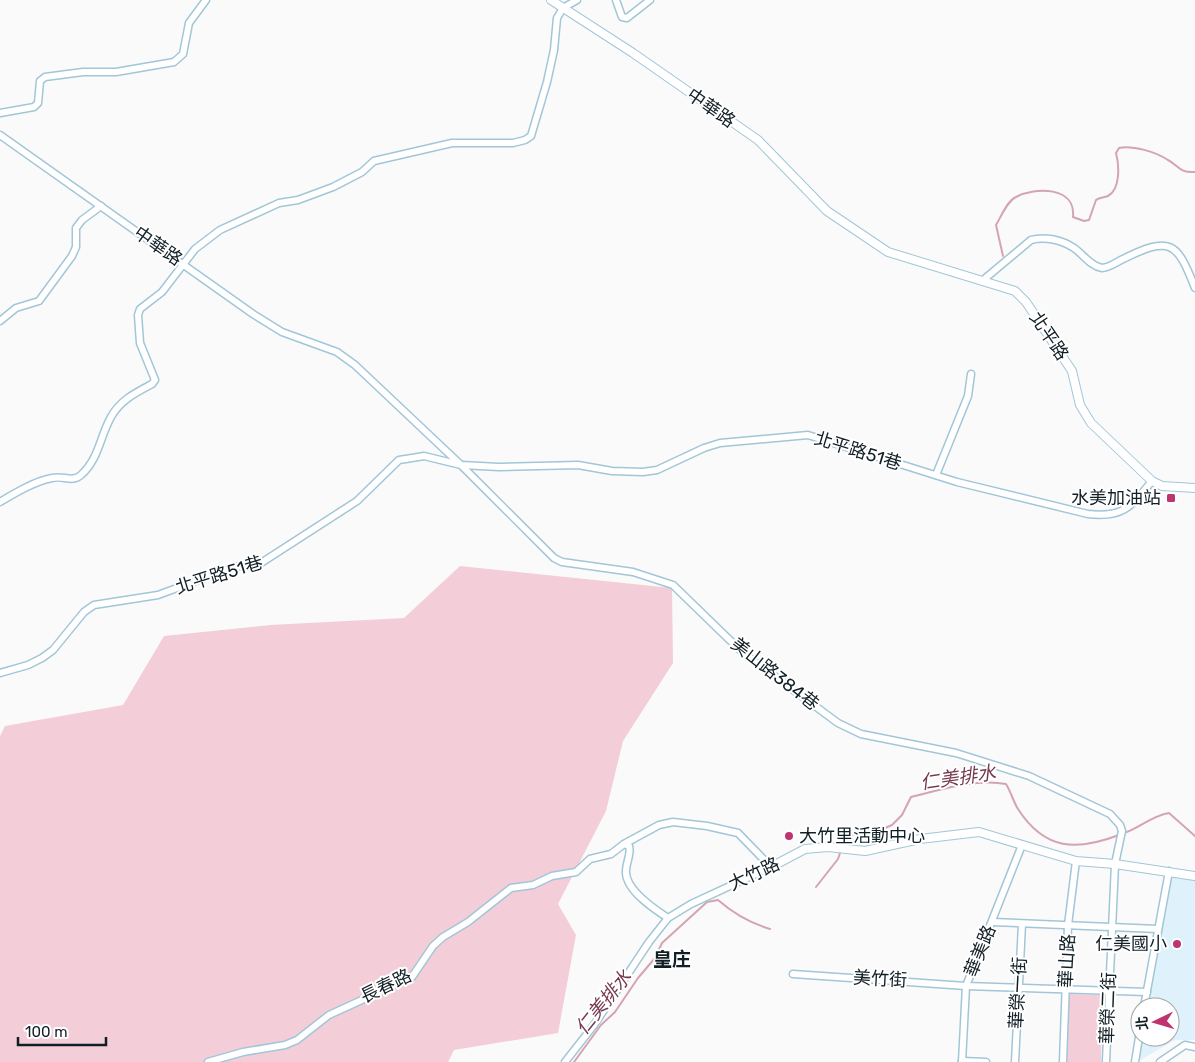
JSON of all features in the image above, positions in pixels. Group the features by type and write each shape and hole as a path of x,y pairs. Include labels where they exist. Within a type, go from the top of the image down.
{"street":[{"path":"0,113 34,107 38,103 40,81 45,77 83,72 116,72 168,64 179,59 186,47 189,23 206,0"},
{"name":"中華路","path":"551,0 633,53 758,140 827,211 857,232"},
{"path":"0,502 44,480 62,477 70,480 80,476 95,458 111,417 121,402 152,384 155,380 140,343 138,315 140,309 162,292 195,249 220,230 279,203 298,200 333,187 362,172 374,161 452,143 513,142 525,140 531,136 538,119 554,50 558,18 563,8 578,0"},
{"path":"616,0 622,17 626,18 650,0"},
{"name":"中華路","path":"0,135 183,263 252,314 282,332 337,352 355,365 460,464"},
{"path":"0,321 16,308 39,300 72,256 76,247 76,228 82,220 101,206"},
{"name":"北平路","path":"857,232 888,252 1016,291 1026,302 1072,371 1080,406 1091,423 1152,481 1162,486 1195,488"},
{"path":"982,281 1031,240 1040,237 1074,248 1095,265 1102,268 1145,248 1154,246 1177,250 1182,257 1195,288"},
{"path":"936,476 968,396 971,374"},
{"name":"北平路51巷","path":"0,673 28,666 42,658 53,650 84,612 94,605 158,595 219,571 266,561 357,501 399,460 424,456 460,464 498,467 578,465 642,472 657,470 704,448 720,443 808,435 936,476 1088,514 1103,516 1128,509 1152,481"},
{"name":"美山路384巷","path":"460,464 554,558 562,562 633,572 673,585 742,652 838,723 861,734 956,752 1029,776 1110,814 1120,825 1122,831"},
{"name":"長春路","path":"208,1062 243,1052 285,1046 297,1040 329,1014 412,977 433,946 443,937 468,922 511,888 534,885 552,876 576,872 590,860 610,854 659,825 673,822 707,826 738,833 772,867"},
{"name":"華榮二街","path":"1106,1062 1115,864 1122,831"},
{"name":"大竹路","path":"565,1062 594,1025 649,942 668,918 691,904 772,867 805,849 836,848 865,852 968,832 990,834 1076,861 1115,864 1195,876"},
{"path":"624,844 629,846 631,852 626,873 629,882 648,906 668,918"},
{"name":"華美路","path":"962,1062 966,986 1022,845"},
{"name":"華山路","path":"1063,1062 1068,925 1076,861"},
{"path":"1146,997 1169,871"},
{"path":"992,922 1158,929"},
{"name":"華榮一街","path":"1015,1062 1022,924"},
{"name":"美竹街","path":"794,974 966,986 1147,992"},
{"path":"1160,1062 1185,1045 1195,1046"},
{"path":"1135,1062 1138,1047"},
{"path":"962,1062 986,1062"}],"shaded area":[{"path":"460,566 672,588 673,663 623,741 606,811 558,904 576,935 558,1033 454,1050 448,1062 0,1062 0,736 5,726 123,705 164,636 270,625 404,618"},
{"name":"仁美國小","path":"1172,877 1195,880 1195,1040 1180,1040 1180,997 1150,997"},
{"path":"1069,994 1103,995 1101,1062 1067,1062"},
{"name":"仁美國小","path":"1140,1047 1163,1047 1137,1062"}],"waterway":[{"path":"1003,256 996,225 1013,199 1033,192 1043,191 1061,194 1068,199 1072,207 1073,217 1084,221 1089,220 1096,200 1108,196 1115,188 1118,176 1116,153 1119,148 1131,147 1151,152 1172,162 1182,170 1195,172"},
{"name":"仁美排水","path":"842,846 843,841 857,832 878,831 892,825 902,815 911,797 958,786 983,783 1006,784 1018,809 1028,823 1039,833 1051,840 1063,844 1076,845 1089,844 1119,835"},
{"name":"仁美排水","path":"1124,833 1169,813 1195,836"},
{"name":"仁美排水","path":"816,887 838,859 841,850"},
{"name":"仁美排水","path":"574,1062 601,1025 615,1012 638,978 655,958 662,943 707,902 718,900 742,918 770,929"}],"place":[{"name":"水美加油站","path":"1171,498"},
{"name":"大竹里活動中心","path":"789,836"},
{"name":"仁美國小","path":"1177,944"}],"district":[{"name":"皇庄","path":"672,959"}]}
